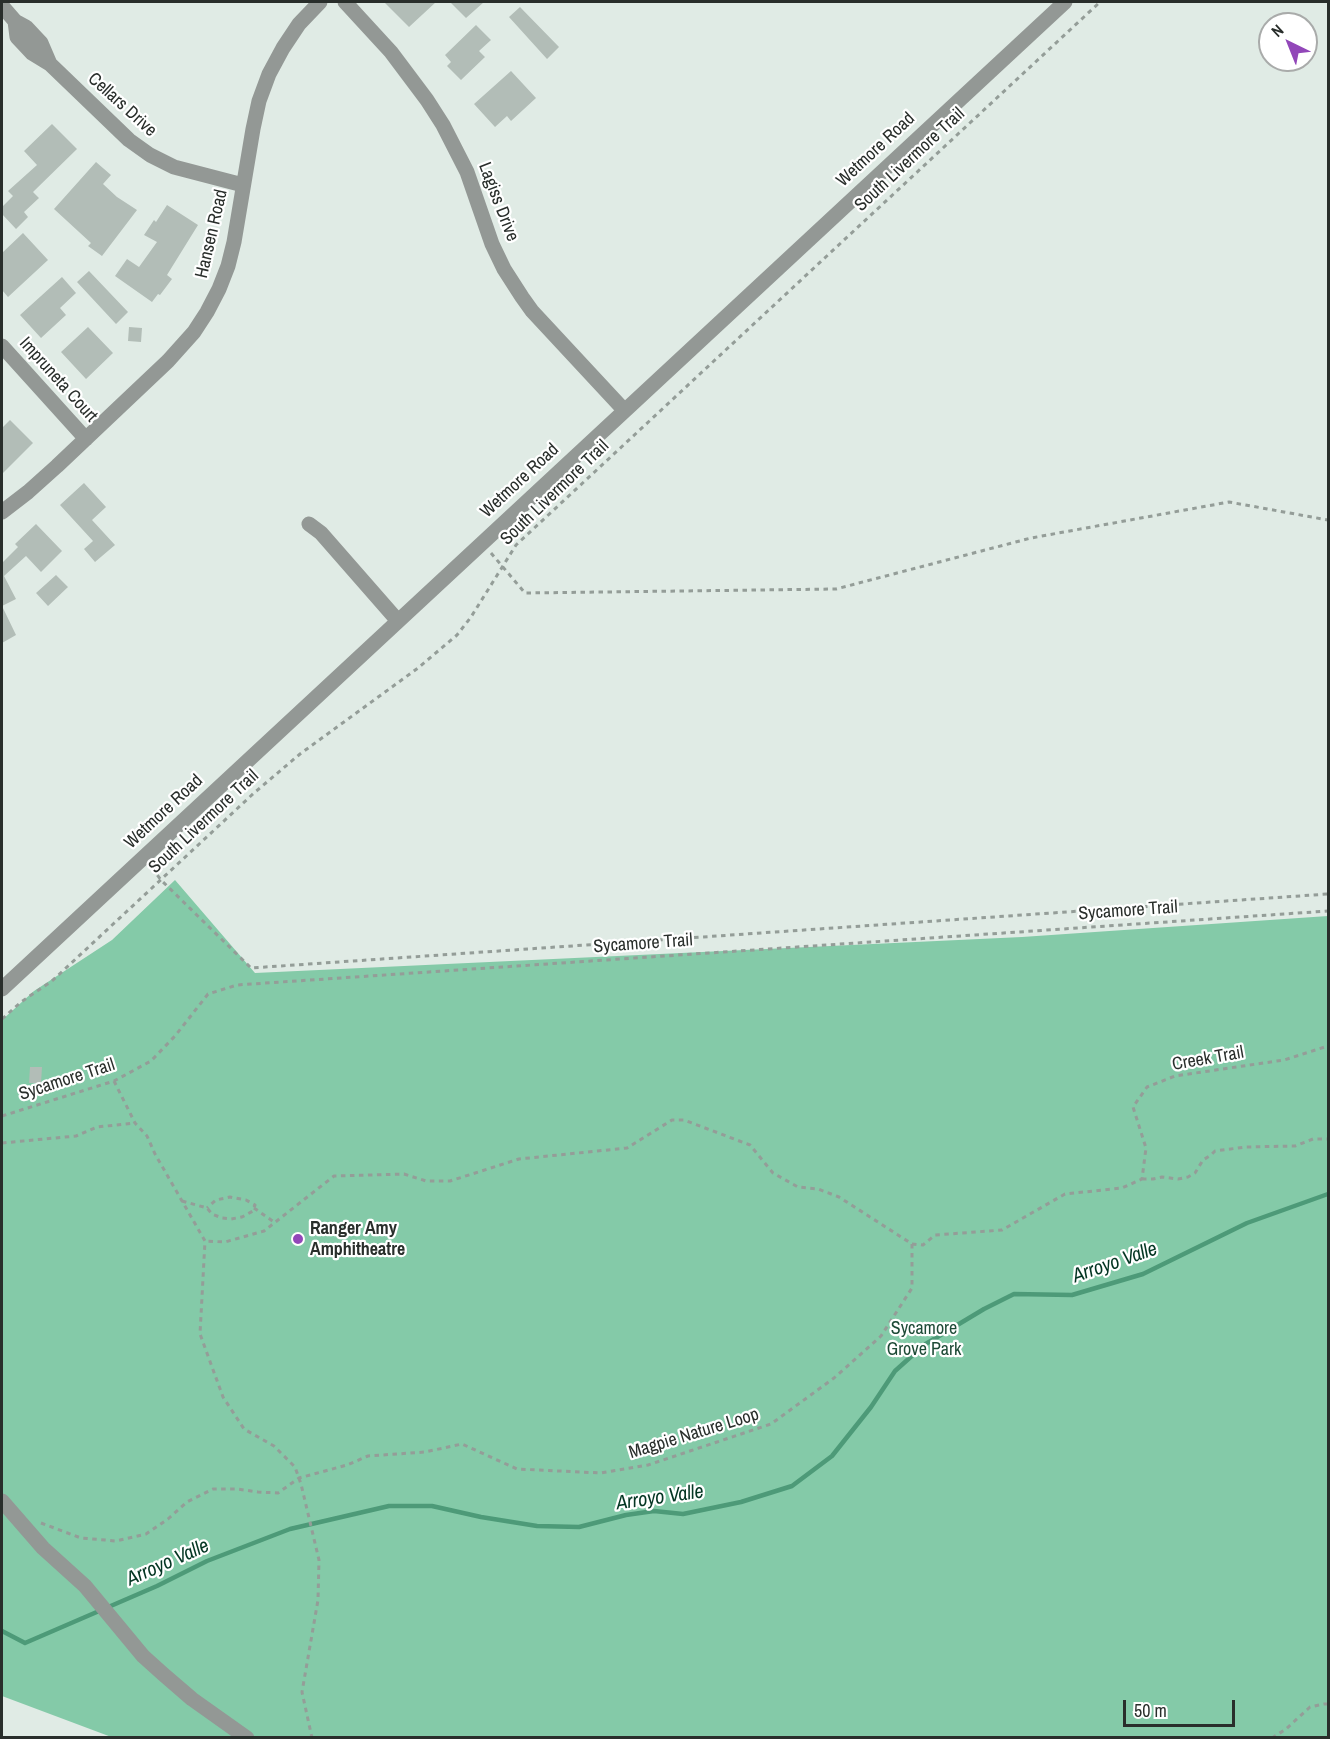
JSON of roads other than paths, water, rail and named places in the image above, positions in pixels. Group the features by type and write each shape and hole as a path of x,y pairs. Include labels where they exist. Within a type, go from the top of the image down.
{"street":[{"name":"Hansen Road","path":"2,512 35,486 86,439 194,333 219,289 228,266 253,129 259,101 269,74 299,24 320,2"},
{"name":"Lagiss Drive","path":"345,2 397,60 443,125 472,183 492,244 504,269 522,297 532,311 624,410"},
{"name":"Wetmore Road","path":"2,989 1065,2"},
{"name":"Cellars Drive","path":"2,6 15,21 17,37 32,53 50,64 119,132 150,155 187,171 243,185"},
{"name":"Impruneta Court","path":"2,346 86,439"},
{"path":"309,524 321,533 398,621"},
{"path":"2,1501 43,1548 80,1580 156,1668 192,1700 247,1737"}],"waterway":[{"name":"Arroyo Valle","path":"2,1631 25,1643 157,1586 207,1561 290,1529 389,1506 432,1506 537,1526 579,1527 626,1515 654,1511 683,1514 741,1502 792,1486 832,1456 871,1407 895,1371 924,1345 984,1309 1014,1294 1072,1295 1143,1274 1247,1223 1328,1194"}],"place":[{"name":"Ranger Amy Amphitheatre","path":"298,1239"}],"park label":[{"name":"Sycamore Grove Park","path":"924,1339"}]}
